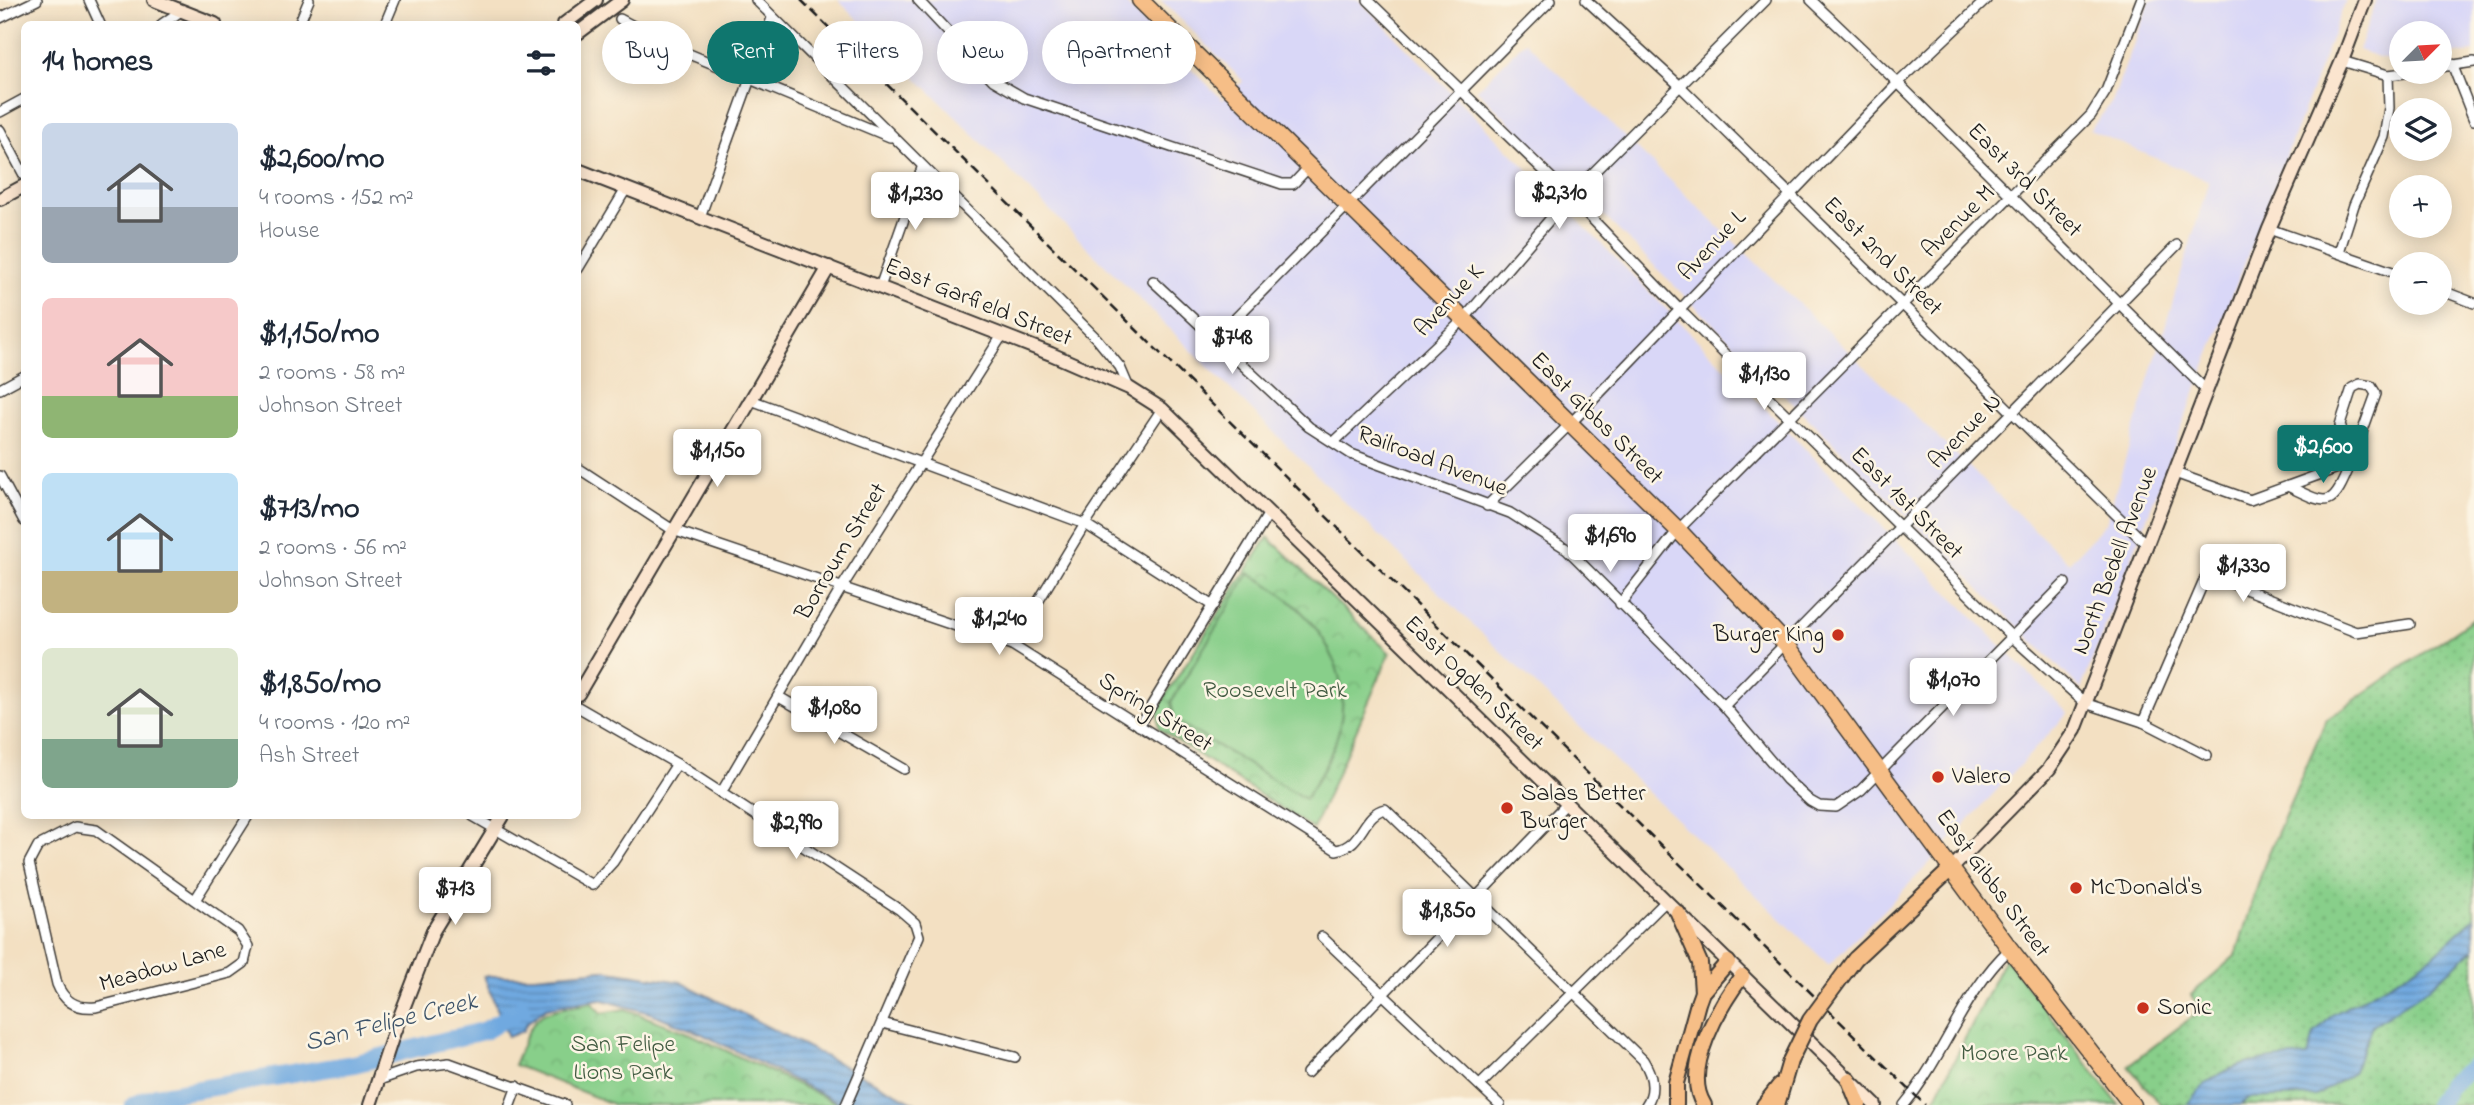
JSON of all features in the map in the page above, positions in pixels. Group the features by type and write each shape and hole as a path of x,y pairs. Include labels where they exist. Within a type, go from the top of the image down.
{"highway":[{"name":"East Gibbs Street","path":"1140,0 1678,530 1786,644 2010,949 2132,1105"}],"main road":[{"path":"154,0 207,21"},
{"path":"568,21 596,0"},
{"path":"581,31 622,0"},
{"name":"North Bedell Avenue","path":"1782,1083 1810,1020 1855,959 1952,868 2049,769 2075,730 2269,229 2342,61 2365,0"},
{"name":"East Garfield Street","path":"581,171 1003,334 1129,388 1162,409"},
{"path":"0,199 21,188"},
{"path":"581,689 829,267"},
{"name":"East Ogden Street","path":"1162,409 1875,1105"},
{"path":"370,1105 394,1032 433,931 501,819"},
{"path":"1676,1105 1675,1083 1702,992 1700,963 1678,913"},
{"path":"1702,992 1728,962"},
{"path":"1704,1105 1695,1086 1698,1067 1718,1013 1742,976"},
{"path":"1849,1080 1858,1105"},
{"path":"1764,1105 1782,1083"},
{"path":"1777,1105 1782,1083"},
{"path":"1782,1083 1785,1105"}],"street":[{"path":"0,18 37,0"},
{"path":"89,0 99,21"},
{"path":"300,21 309,0"},
{"path":"386,21 395,0"},
{"path":"756,0 1097,339 1119,367 1129,388"},
{"path":"918,0 986,73 1016,94 1282,184 1293,184 1309,167"},
{"name":"East 1st Street","path":"1368,0 1570,196 1680,310 2013,638 2085,703 2143,722 2207,755"},
{"path":"1215,339 1551,0"},
{"name":"East 2nd Street","path":"1586,0 1679,85 2147,545"},
{"name":"Avenue K","path":"1334,442 1463,320 1570,196 1766,0"},
{"name":"East 3rd Street","path":"1811,0 2207,391"},
{"name":"Avenue L","path":"1487,506 1569,425 1898,83 1986,0"},
{"name":"Avenue M","path":"1620,604 1678,530 2091,115 2106,91 2141,0"},
{"path":"167,21 181,11"},
{"path":"620,19 707,61"},
{"path":"2339,252 2354,205 2384,137 2389,108 2388,75 2342,61"},
{"path":"2474,62 2452,64 2474,120"},
{"path":"700,217 748,84"},
{"path":"762,84 895,139"},
{"path":"0,112 21,101"},
{"path":"0,130 21,169"},
{"path":"880,287 922,167"},
{"path":"581,264 626,189"},
{"path":"2269,229 2389,271"},
{"name":"Avenue N","path":"1724,706 2177,245"},
{"name":"Railroad Avenue","path":"1153,281 1309,427 1351,454 1510,513 1567,550 1724,706 1787,780 1819,806 1836,807 1861,790 1879,770"},
{"path":"2452,295 2474,303"},
{"name":"Borroum Street","path":"721,793 842,587 1003,334"},
{"path":"0,389 21,378"},
{"path":"2288,486 2318,500 2329,500 2337,495 2351,463 2376,394 2371,386 2360,384 2352,387 2340,425 2345,439 2358,443"},
{"path":"751,400 1085,524 1213,606"},
{"path":"1012,645 1085,524 1162,409"},
{"path":"2175,473 2250,500 2351,463"},
{"name":"Spring Street","path":"581,470 673,530 1012,645 1336,850 1352,845 1373,814 1385,809 1476,897"},
{"path":"0,476 21,515"},
{"path":"1139,726 1269,513"},
{"path":"2143,722 2207,573 2356,632 2410,624"},
{"path":"1879,770 2065,583"},
{"path":"779,697 904,769"},
{"path":"581,709 677,764 900,910 915,923 919,936 846,1105"},
{"path":"478,819 592,885 613,862 677,764"},
{"path":"1307,1073 1566,804"},
{"path":"195,900 246,819"},
{"name":"Meadow Lane","path":"85,827 96,830 195,900 244,937 248,955 238,970 85,1008 75,1006 60,992 29,863 32,854 42,844 65,831 85,827"},
{"path":"1476,897 1643,1060 1650,1072 1652,1085 1646,1105"},
{"path":"1479,1085 1666,901"},
{"path":"1322,937 1500,1105"},
{"path":"1905,1105 1923,1082 1991,966 2010,949"},
{"path":"882,1023 1015,1057"},
{"path":"379,1080 416,1067 449,1063 565,1105"},
{"path":"510,1105 517,1086"}],"shaded area":[{"path":"838,0 1122,0 1143,21 1042,21 1042,84 1196,84 1196,73 1223,100 1243,81 1196,35 1196,21 1182,21 1161,0 1359,0 2068,713 1923,870 1829,965 1334,492 923,84 923,21 859,21"},
{"path":"2150,0 2346,0 2081,689 1477,90 1525,41 2069,563 2106,523 2209,181 2090,130 2112,102"},
{"path":"2377,0 2474,0 2474,52 2452,55 2452,21 2389,21 2389,60 2358,50"}],"green space":[{"name":"Roosevelt Park","path":"1268,537 1390,653 1313,829 1159,729 1158,707"},
{"name":"Roosevelt Park","path":"1249,573 1296,607 1315,627 1329,649 1339,674 1342,700 1339,728 1327,763 1305,799 1175,720 1171,702"},
{"path":"2474,618 2474,1105 2161,1105 2128,1066 2200,1011 2191,995 2236,955 2265,862 2326,720"},
{"name":"Moore Park","path":"2005,958 2119,1105 1932,1105"},
{"name":"San Felipe Lions Park","path":"592,1003 602,1013 625,1009 691,1034 841,1105 615,1105 514,1065 533,1023 540,1017 558,1009"}],"water":[{"path":"2474,918 2474,949 2429,988 2372,1026 2353,1073 2316,1096 2248,1098 2241,1105 2187,1105 2198,1091 2225,1071 2256,1061 2308,1056 2314,1034 2332,1015 2398,979 2435,954"},
{"path":"603,970 681,982 919,1105 844,1105 702,1034 653,1014 600,999 546,1008 527,1023 523,1031 508,1037 484,976 534,976"}],"waterway":[{"name":"San Felipe Creek","path":"134,1105 156,1096 354,1064 486,1030 522,1008"},
{"name":"San Felipe Creek","path":"2437,1105 2448,1086 2474,1066"}],"railway":[{"path":"801,0 1925,1105"}],"place":[{"name":"Burger King","path":"1838,635"},
{"name":"Valero","path":"1938,777"},
{"name":"Salas Better Burger","path":"1507,808"},
{"name":"McDonald's","path":"2076,888"},
{"name":"Sonic","path":"2143,1008"}]}
